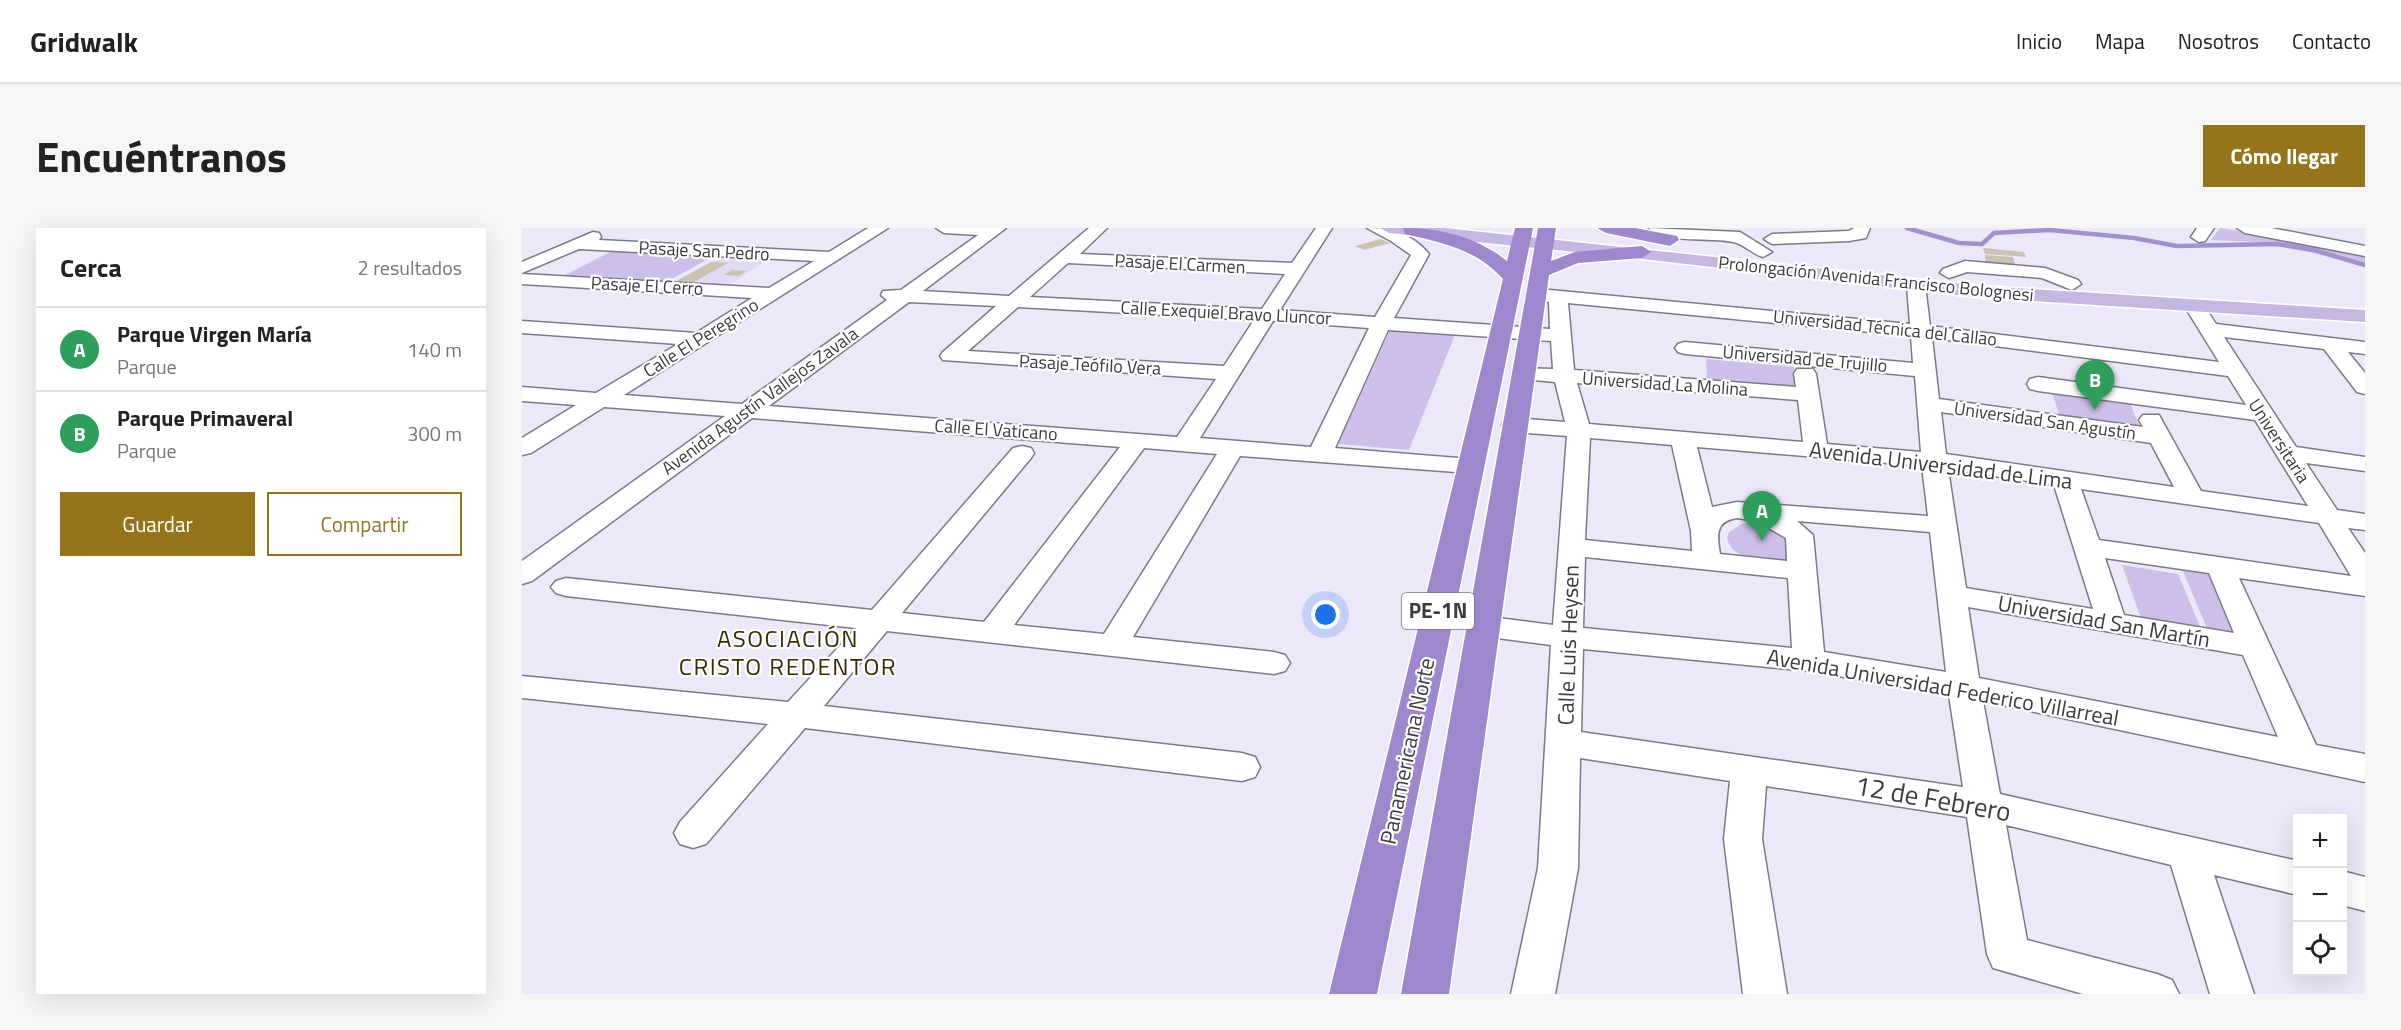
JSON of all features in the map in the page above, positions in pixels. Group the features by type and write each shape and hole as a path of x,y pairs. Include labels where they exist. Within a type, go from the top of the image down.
{"highway":[{"path":"1606,228 1666,234"},
{"path":"1411,230 1475,248 1504,266 1537,256 1575,258 1642,252"},
{"name":"Panamericana Norte","path":"1425,994 1530,333 1537,256"},
{"name":"Panamericana Norte","path":"1353,994 1470,466 1530,333"}],"main road":[{"name":"Prolongación Avenida Francisco Bolognesi","path":"1389,228 1469,231 1537,256 1642,252 2028,296 2365,316"},
{"name":"Prolongación Avenida Francisco Bolognesi","path":"1537,256 1666,234 1772,243 1948,273 2072,284 2365,299"}],"street":[{"path":"522,268 612,228"},
{"name":"Calle El Peregrino","path":"522,448 880,228"},
{"path":"944,228 988,229"},
{"path":"1014,301 1099,228"},
{"path":"1184,444 1324,228"},
{"path":"1356,228 1401,257 1415,262"},
{"path":"1320,454 1382,322 1420,254 1412,246 1375,228"},
{"path":"1772,243 1849,236 1860,234 1862,228"},
{"path":"2245,228 2365,251"},
{"name":"Avenida Agustín Vallejos Zavala","path":"522,575 738,410 988,229"},
{"name":"Pasaje San Pedro","path":"576,244 832,257"},
{"path":"660,287 724,252"},
{"name":"Universidad Técnica del Callao","path":"1537,256 1680,308 1921,331 2234,370"},
{"name":"Calle Luis Heysen","path":"1533,994 1558,868 1565,743 1571,547 1579,431 1564,376 1530,333 1537,256"},
{"name":"Pasaje El Carmen","path":"1064,258 1297,269"},
{"name":"Pasaje El Cerro","path":"522,279 772,294"},
{"path":"1916,285 1934,460 1964,686 2008,954 2157,994"},
{"name":"Calle Exequiel Bravo Lluncor","path":"898,295 1266,315 1530,333"},
{"name":"Pasaje Teófilo Vera","path":"1014,301 950,356 1229,373"},
{"name":"Universitaria","path":"2195,307 2365,575"},
{"path":"1680,308 1689,386"},
{"path":"522,327 700,339"},
{"path":"2208,329 2365,348"},
{"path":"2023,343 2048,421"},
{"path":"2330,343 2365,387"},
{"name":"Universidad de Trujillo","path":"1685,348 1925,371"},
{"path":"1803,359 1816,450"},
{"name":"Universidad La Molina","path":"1523,373 1807,394"},
{"path":"2038,384 2262,414"},
{"name":"Calle El Vaticano","path":"522,394 1470,466"},
{"path":"2137,398 2161,437 2192,497"},
{"name":"Universidad San Agustín","path":"1929,404 2161,437"},
{"name":"Avenida Agustín Vallejos Zavala","path":"522,555 738,410"},
{"name":"Avenida Universidad de Lima","path":"1515,425 1934,460 2365,522"},
{"path":"1683,440 1707,560"},
{"path":"992,633 1137,441"},
{"path":"1112,647 1233,448"},
{"path":"693,833 879,621 1022,453"},
{"path":"2287,453 2365,464"},
{"path":"2065,479 2112,623"},
{"path":"1701,521 1738,511 1808,513 1943,525"},
{"path":"1756,512 1788,524 1799,535 1809,660"},
{"path":"1571,547 1802,571"},
{"path":"2089,547 2365,586"},
{"path":"2220,566 2303,755"},
{"path":"566,587 1274,663"},
{"name":"Universidad San Martín","path":"1952,595 2256,647"},
{"name":"Avenida Universidad Federico Villarreal","path":"1482,626 1568,637 1809,660 1964,686 2365,768"},
{"path":"522,687 1242,767"},
{"name":"12 de Febrero","path":"1565,743 1983,806 2293,877"},
{"path":"1749,769 1743,838 1765,994"},
{"path":"2187,852 2232,994"},
{"path":"2347,889 2365,894"}],"shaded area":[{"path":"2220,228 2365,254 2365,263 2280,243 2211,240"},
{"path":"620,247 719,253 659,286 555,280"},
{"path":"723,257 768,259 724,289 670,284"},
{"path":"1391,328 1456,332 1409,450 1338,444"},
{"path":"1706,359 1794,367 1799,389 1707,383"},
{"path":"2051,390 2129,400 2141,431 2061,420"},
{"path":"1764,523 1799,545 1786,562 1743,556 1730,546 1727,538 1729,532 1742,524"},
{"path":"2122,565 2178,574 2202,631 2142,621"},
{"path":"2182,569 2218,575 2247,640 2209,633"}],"building":[{"path":"1381,239 1390,243 1364,250 1355,246"},
{"path":"1983,248 2024,252 2026,257 1985,254"},
{"path":"1985,255 2013,257 2016,269 1986,266"},
{"path":"711,262 728,263 690,284 673,283"},
{"path":"732,270 747,271 738,276 723,275"}],"waterway":[{"path":"1907,228 1959,243 1982,244 1994,233 2050,230 2134,238 2177,246 2277,244 2313,250 2365,265"}],"place":[{"name":"Parque Primaveral","path":"2095,410"},
{"name":"Parque Virgen María","path":"1762,541"}],"district":[{"name":"ASOCIACIÓN CRISTO REDENTOR","path":"788,653"}]}
